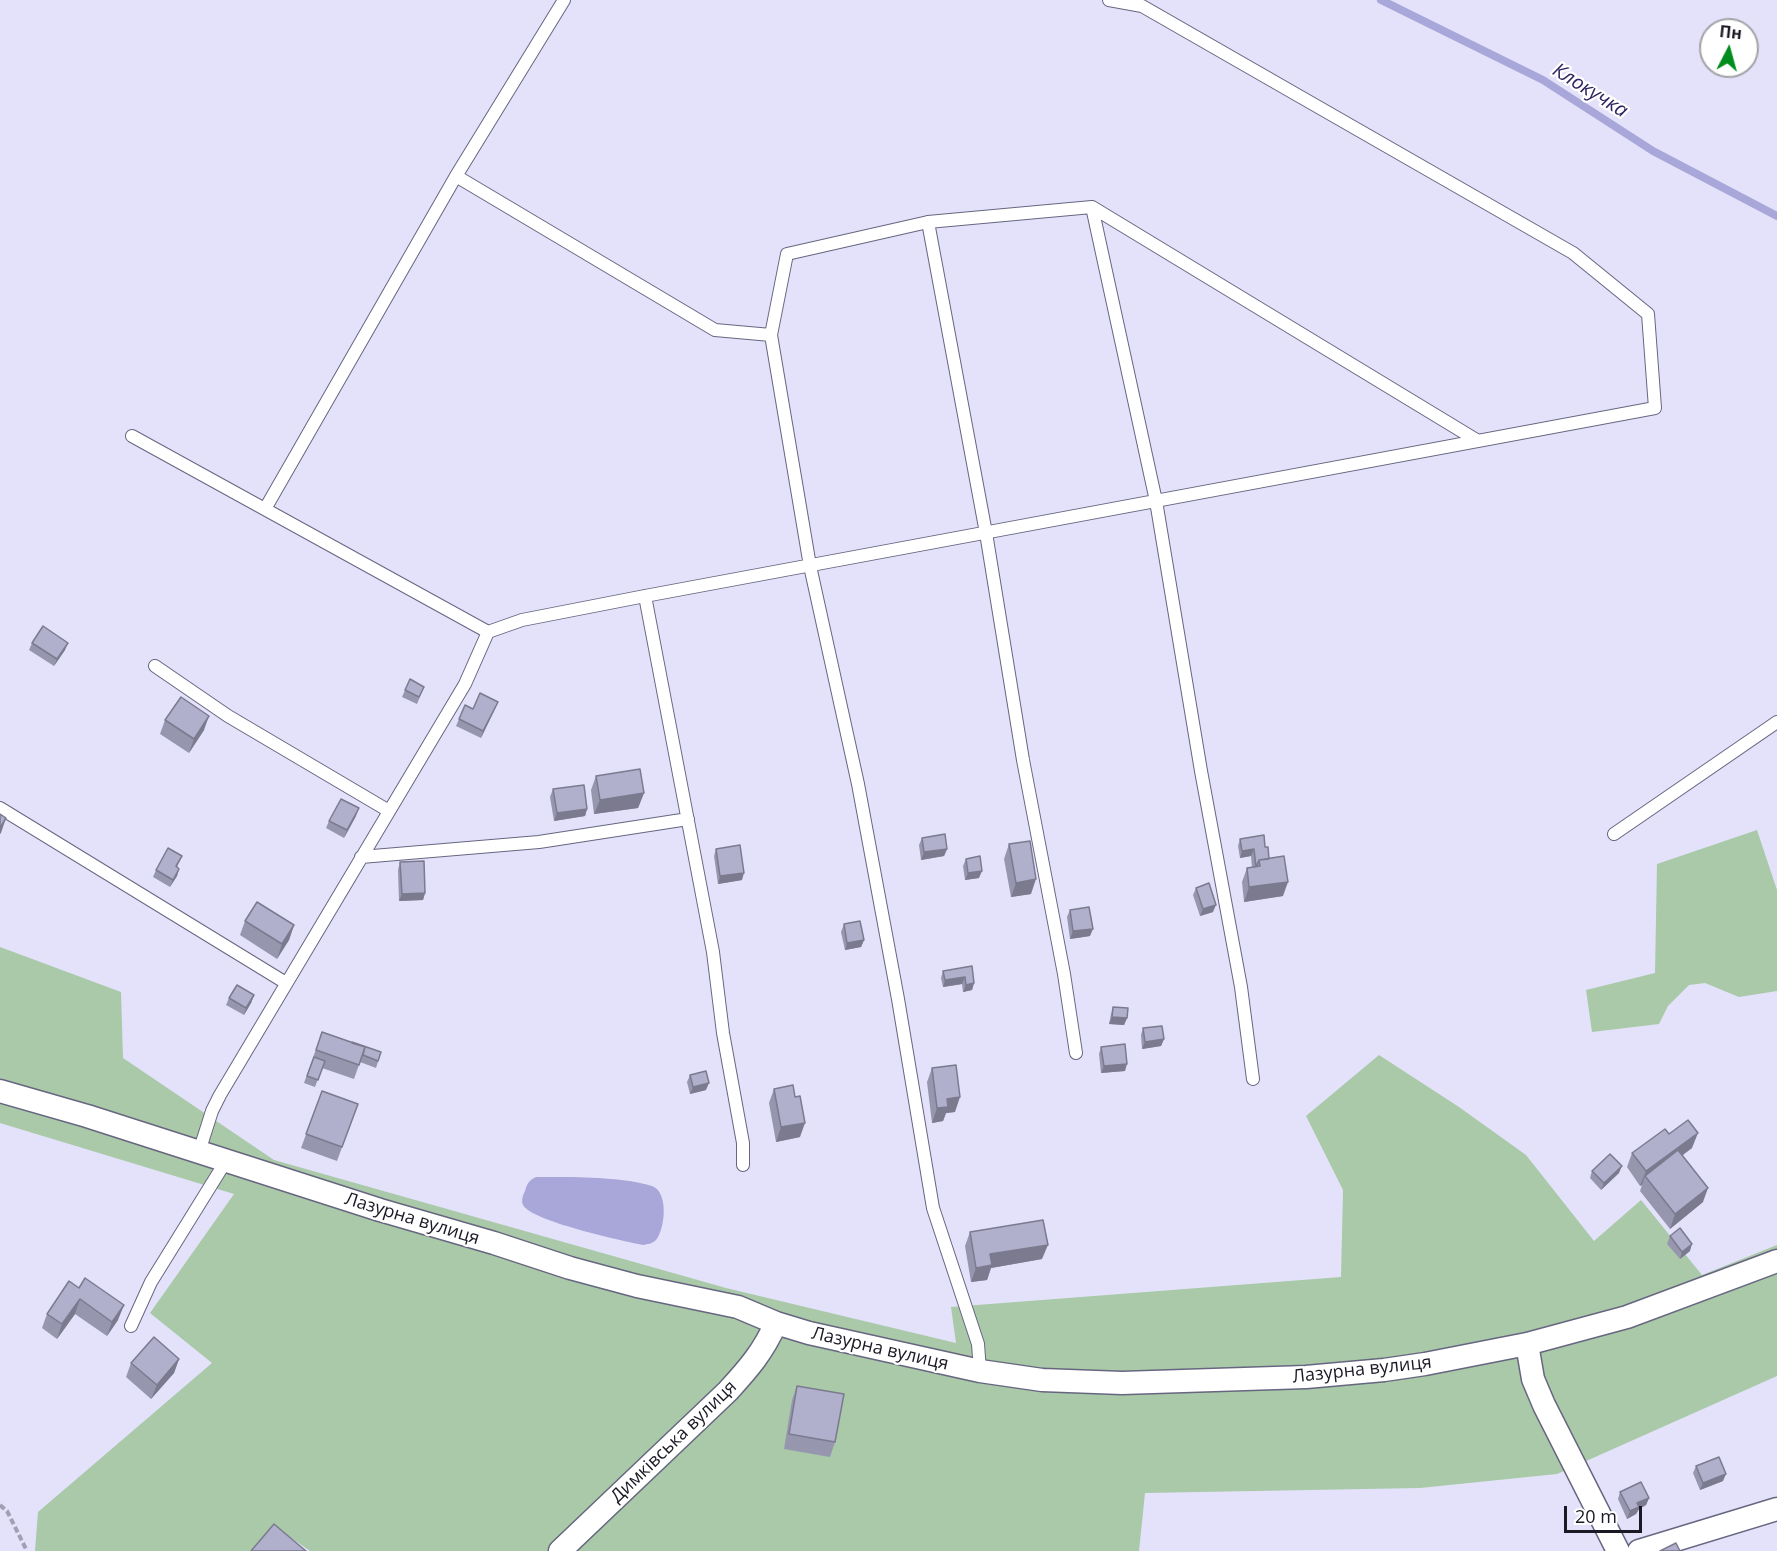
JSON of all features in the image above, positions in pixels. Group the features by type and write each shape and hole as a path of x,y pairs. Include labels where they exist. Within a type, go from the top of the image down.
{"street":[{"name":"Лазурна вулиця","path":"0,1091 87,1116 561,1266 738,1308 776,1323 820,1336 980,1371 1042,1380 1122,1383 1306,1377 1425,1364 1527,1344 1627,1317 1777,1261"},
{"name":"Димківська вулиця","path":"560,1551 743,1374 764,1348 776,1323"},
{"path":"1527,1344 1533,1379 1544,1405 1618,1551"},
{"path":"1640,1551 1777,1509"}],"lane":[{"path":"266,509 456,176 564,0"},
{"path":"199,1152 212,1111 220,1095 465,684 488,632 522,620 645,596 1655,408 1648,314 1573,252 1142,6 1109,0"},
{"path":"456,176 715,330 771,335"},
{"path":"980,1371 978,1344 933,1208 898,999 858,784 810,566 771,335 787,254 928,222 1092,207 1478,441"},
{"path":"1092,207 1156,501 1201,771 1241,987 1253,1078"},
{"path":"928,222 986,533 1023,760 1064,974 1076,1053"},
{"path":"132,436 488,632"},
{"path":"645,596 713,952 723,1033 743,1143 743,1164"},
{"path":"155,666 228,716 389,811"},
{"path":"1614,834 1777,722"},
{"path":"0,808 286,983"},
{"path":"361,857 539,842 688,819"},
{"path":"131,1326 151,1282 226,1161"}],"path":[{"path":"0,1505 7,1511 27,1551"}],"green space":[{"path":"1757,830 1777,890 1777,991 1739,997 1705,983 1689,985 1668,1006 1659,1024 1592,1032 1586,990 1655,973 1657,864"},
{"path":"0,947 121,992 123,1058 274,1160 726,1288 956,1343 951,1307 1341,1277 1343,1190 1306,1116 1379,1055 1459,1107 1526,1155 1594,1241 1641,1200 1702,1275 1777,1245 1777,1376 1557,1474 1420,1488 1145,1493 1139,1551 310,1551 276,1527 253,1551 35,1551 38,1512 212,1363 150,1313 234,1194 0,1123"}],"water":[{"path":"536,1177 610,1179 652,1186 661,1195 663,1203 662,1228 659,1235 653,1242 643,1245 578,1230 542,1217 530,1211 522,1203 528,1184"}],"building":[{"path":"43,626 68,643 57,659 32,643"},
{"path":"410,679 424,687 419,697 405,690"},
{"path":"480,693 498,702 483,731 459,719 465,705 473,709"},
{"path":"181,697 209,716 194,739 165,720"},
{"path":"640,769 644,793 600,800 596,776"},
{"path":"584,785 587,809 557,813 553,789"},
{"path":"341,799 359,808 347,830 329,821"},
{"path":"0,814 6,818 0,828"},
{"path":"945,834 947,849 924,852 922,838"},
{"path":"1264,835 1269,859 1259,860 1256,867 1254,849 1242,851 1240,839"},
{"path":"1030,841 1036,879 1016,883 1009,844"},
{"path":"740,845 744,873 720,876 716,849"},
{"path":"168,848 182,856 176,866 179,869 173,880 156,870"},
{"path":"980,856 982,871 968,873 966,859"},
{"path":"1284,856 1288,882 1249,887 1247,868 1260,866 1259,860"},
{"path":"424,861 425,893 402,894 400,862"},
{"path":"1209,883 1216,905 1203,909 1196,888"},
{"path":"257,902 294,925 282,944 245,921"},
{"path":"1089,907 1093,929 1073,931 1070,910"},
{"path":"860,921 864,940 847,943 844,924"},
{"path":"972,966 974,983 966,985 965,977 945,980 943,971"},
{"path":"237,985 254,995 246,1008 229,998"},
{"path":"1113,1007 1128,1008 1127,1018 1112,1017"},
{"path":"1162,1026 1164,1039 1145,1042 1143,1028"},
{"path":"322,1032 365,1047 359,1065 316,1050"},
{"path":"352,1042 381,1052 378,1061 363,1055 365,1047"},
{"path":"1125,1044 1127,1064 1104,1066 1101,1047"},
{"path":"314,1057 325,1061 318,1080 307,1076"},
{"path":"956,1065 960,1097 947,1099 948,1107 937,1108 932,1068"},
{"path":"706,1071 709,1083 693,1087 690,1075"},
{"path":"793,1085 795,1097 800,1096 805,1123 781,1127 774,1089"},
{"path":"322,1091 358,1104 342,1147 306,1134"},
{"path":"1688,1120 1698,1133 1646,1171 1632,1153 1665,1129 1669,1134"},
{"path":"1678,1150 1708,1188 1675,1214 1645,1176"},
{"path":"1610,1154 1622,1166 1604,1183 1592,1171"},
{"path":"1043,1220 1048,1245 990,1254 992,1265 976,1268 970,1232"},
{"path":"1680,1228 1692,1244 1682,1252 1670,1236"},
{"path":"85,1278 124,1305 112,1322 80,1299 62,1324 47,1314 69,1281 79,1288"},
{"path":"154,1337 179,1359 157,1385 131,1363"},
{"path":"797,1386 844,1394 835,1442 789,1434"},
{"path":"1719,1457 1726,1474 1703,1483 1696,1466"},
{"path":"1641,1482 1649,1498 1637,1503 1639,1507 1630,1511 1620,1492"},
{"path":"274,1524 306,1551 251,1551"},
{"path":"1676,1543 1680,1551 1660,1551"}],"waterway":[{"name":"Клокучка","path":"1381,0 1543,80 1653,151 1777,216"}]}
